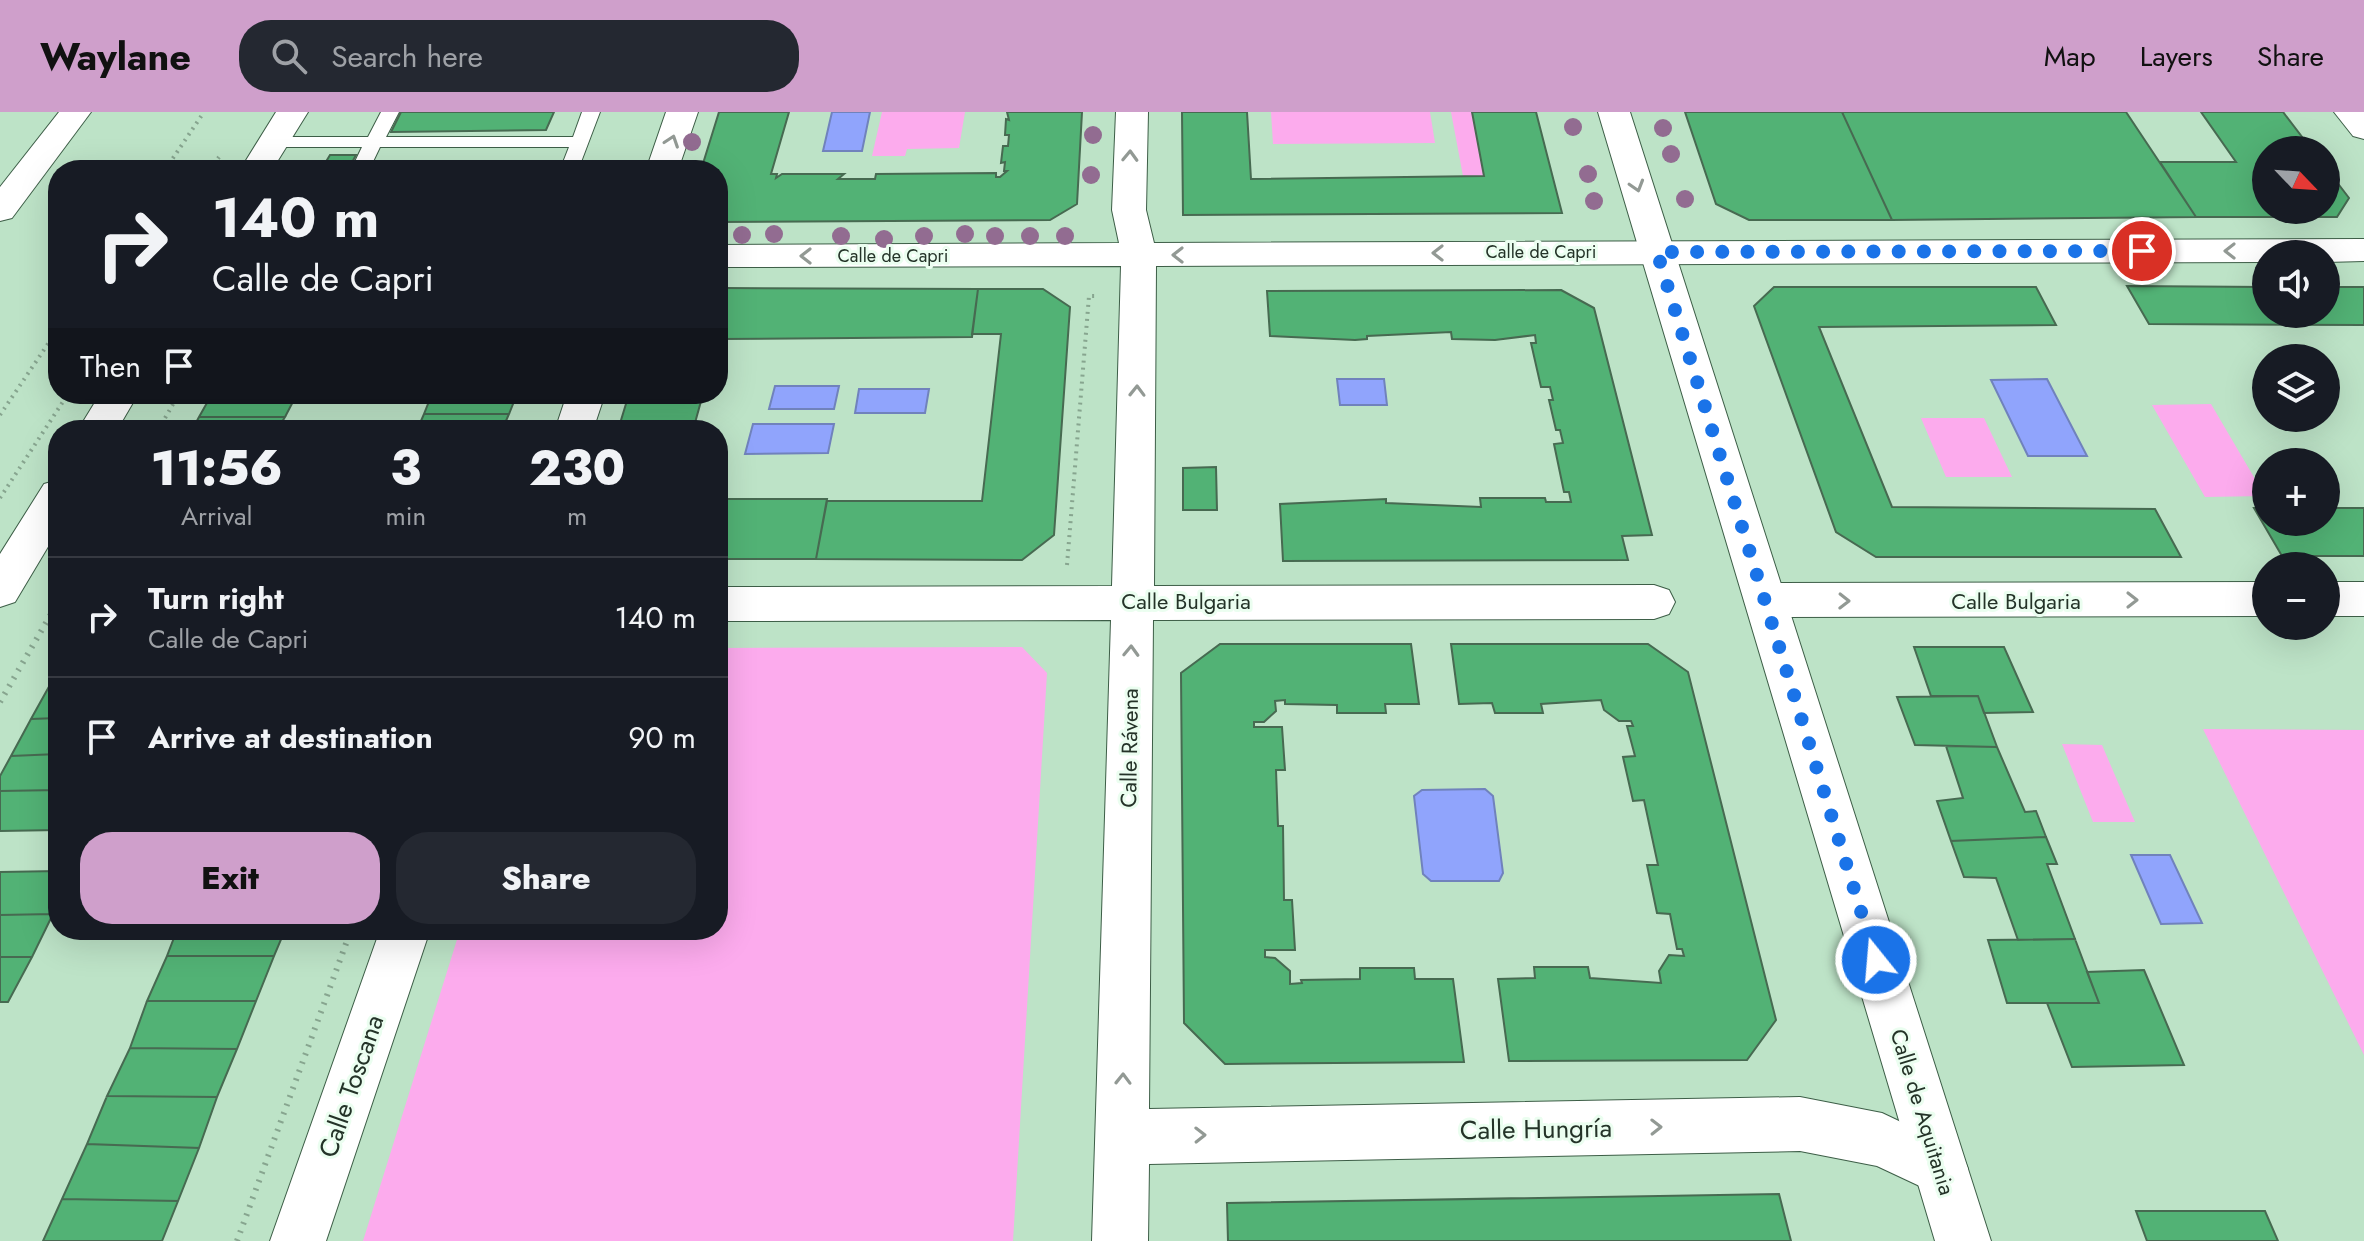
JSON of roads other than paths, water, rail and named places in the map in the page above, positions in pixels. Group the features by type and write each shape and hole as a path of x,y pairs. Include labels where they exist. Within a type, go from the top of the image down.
{"main road":[{"path":"262,160 292,112"},
{"path":"665,160 682,112"},
{"name":"Calle Rávena","path":"1120,1241 1139,276 1129,210 1132,112"},
{"name":"Calle de Aquitania","path":"1614,112 1963,1241"},
{"path":"2350,112 2364,129"},
{"path":"0,210 73,115"},
{"name":"Calle de Capri","path":"728,256 1139,276 1657,252 2364,250"},
{"path":"0,590 48,511"},
{"name":"Calle Bulgaria","path":"1766,600 2252,599"},
{"path":"2340,599 2364,599"},
{"name":"Calle Bulgaria","path":"728,604 1654,602"},
{"name":"Calle Toscana","path":"298,1241 402,940"},
{"name":"Calle Hungría","path":"1122,1137 1800,1124 1882,1140 1941,1169"}],"lane":[{"path":"365,160 390,112"},
{"path":"573,160 591,112"},
{"path":"273,142 580,142"}],"water":[{"path":"832,112 870,112 862,151 823,151"},
{"path":"1337,379 1384,379 1387,405 1340,405"},
{"path":"2047,379 2087,456 2028,456 1991,380"},
{"path":"775,386 839,386 834,409 769,409"},
{"path":"859,389 929,389 925,413 855,413"},
{"path":"753,424 834,424 828,453 745,454"},
{"path":"1485,789 1493,796 1503,873 1499,881 1431,881 1423,874 1414,796 1422,790"},
{"path":"2131,855 2170,855 2202,923 2161,924"}]}
